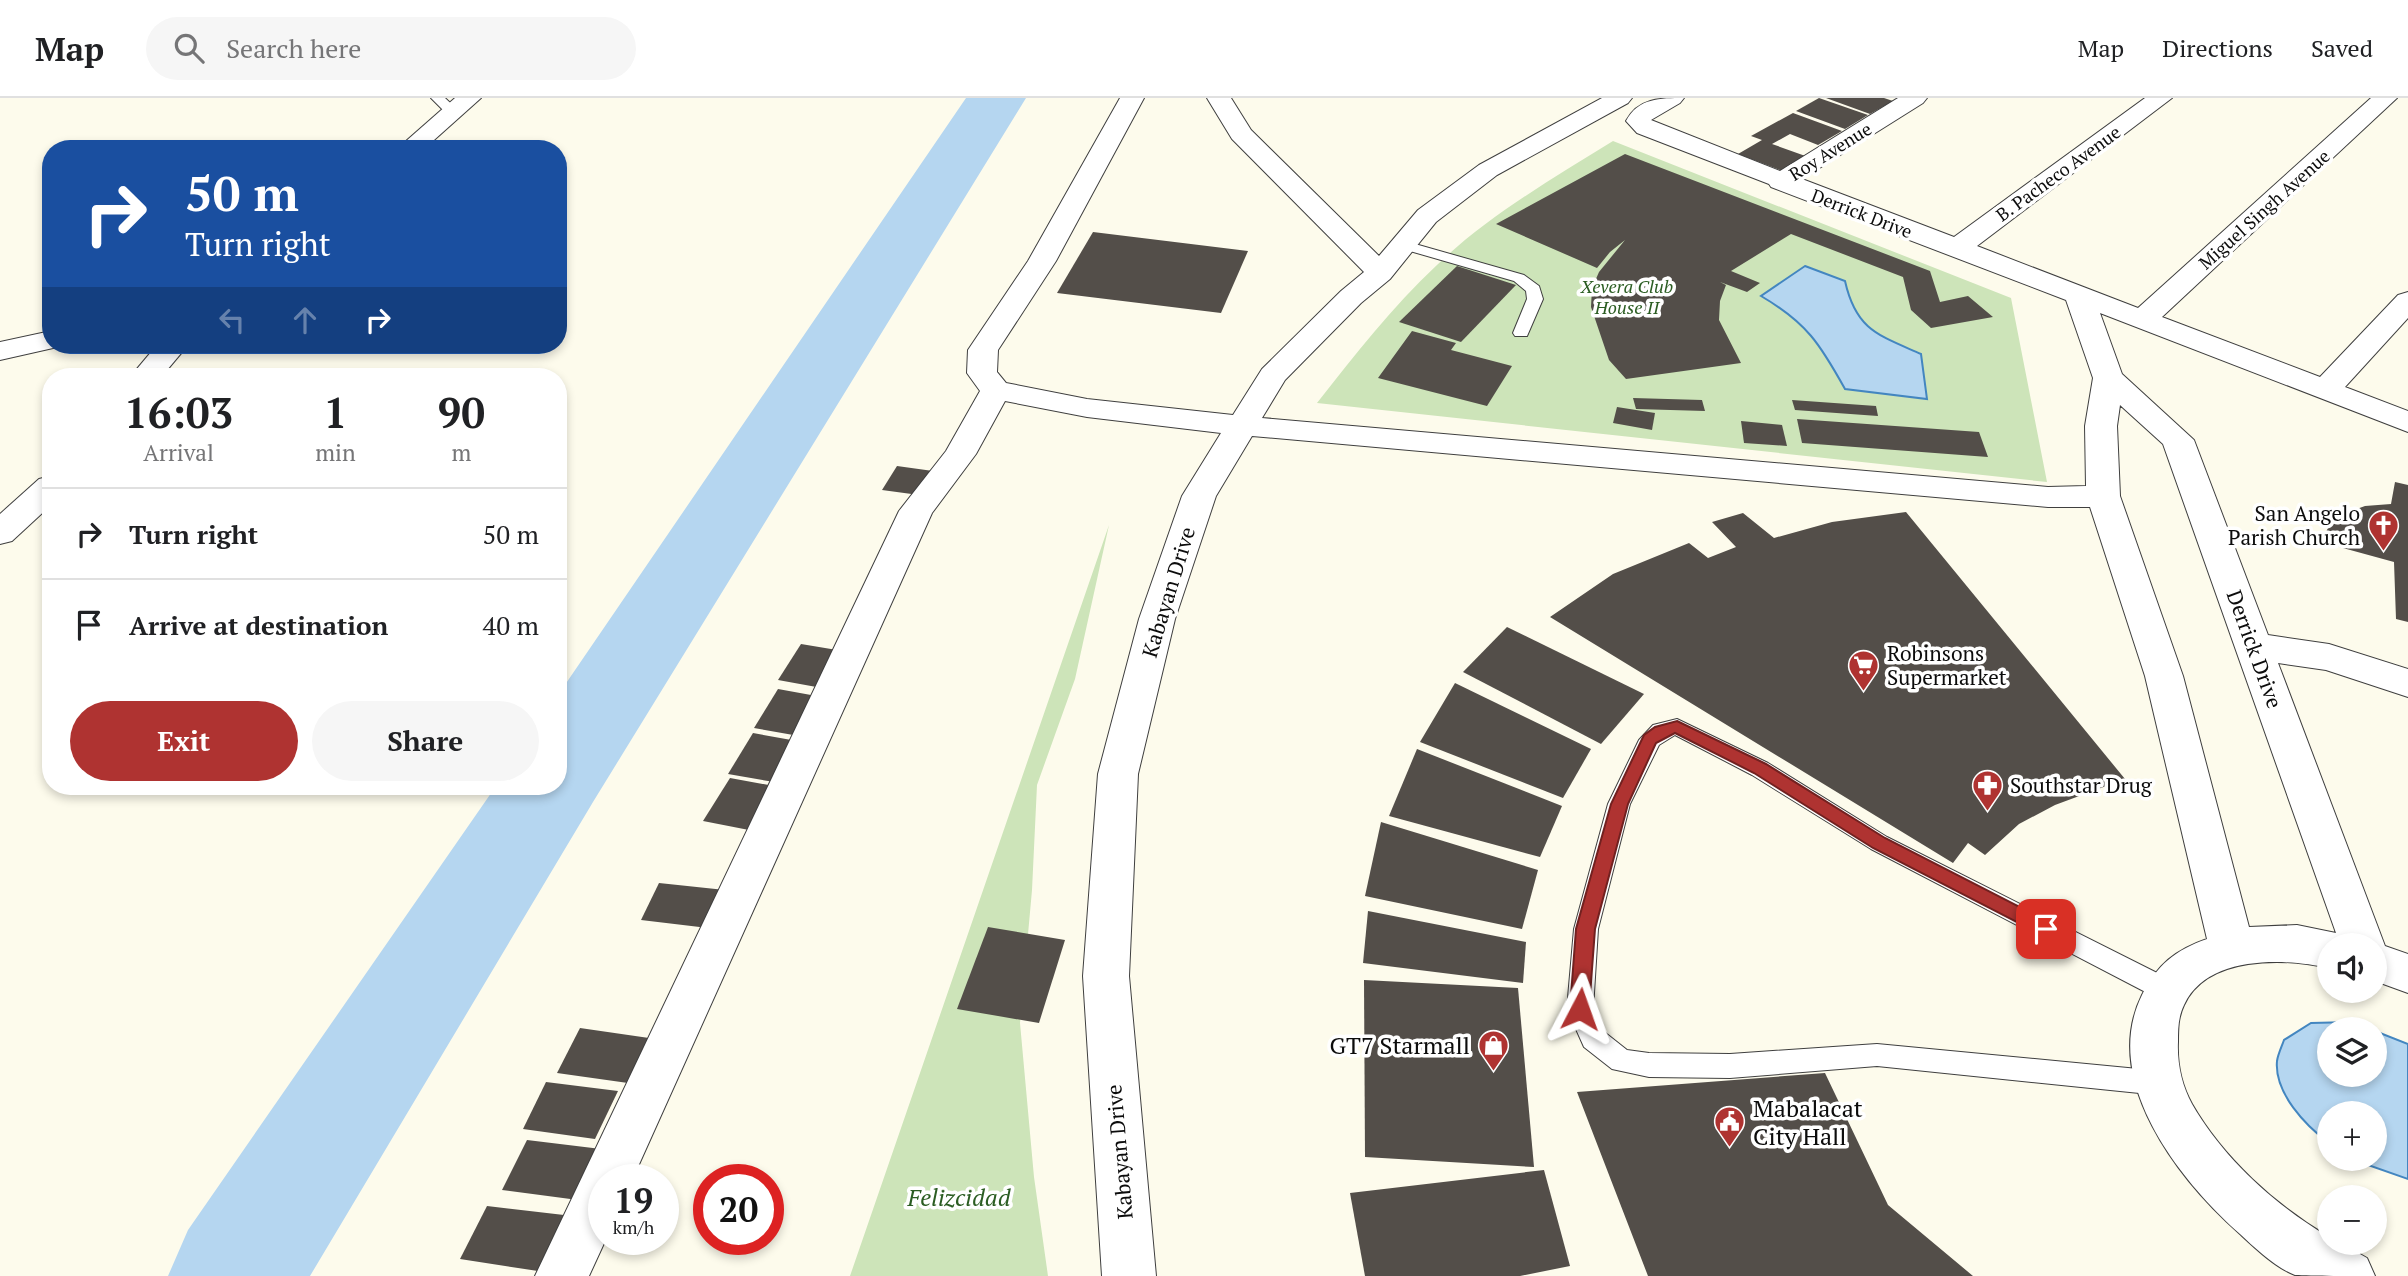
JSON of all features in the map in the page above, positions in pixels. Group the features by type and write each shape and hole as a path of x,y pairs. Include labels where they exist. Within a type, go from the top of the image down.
{"street":[{"path":"1132,98 1042,261 983,350 982,373 996,390 1087,408 1242,426 2048,497 2103,496"},
{"path":"1219,98 1241,134 1391,258"},
{"name":"Kabayan Drive","path":"1129,1276 1106,976 1118,775 1157,619 1199,496 1273,375 1391,258 1427,216 1488,170 1620,98"},
{"name":"Derrick Drive","path":"1672,98 1642,113 1638,121 1646,128 1780,182 2408,422"},
{"name":"Roy Avenue","path":"1780,182 1915,98"},
{"name":"B. Pacheco Avenue","path":"1956,249 2160,98"},
{"name":"Miguel Singh Avenue","path":"2142,320 2385,98"},
{"path":"418,140 453,103"},
{"name":"Derrick Drive","path":"2079,296 2108,378 2101,426 2103,496 2164,676 2232,948"},
{"path":"2325,390 2408,301"},
{"path":"0,351 42,342"},
{"path":"153,368 165,354"},
{"name":"Derrick Drive","path":"2108,378 2178,440 2359,933"},
{"path":"613,1164 916,511 960,454 996,390"},
{"path":"0,533 42,494"},
{"path":"2254,646 2329,657 2408,683"},
{"path":"2317,948 2273,942 2232,948 2194,964 2166,990 2153,1032 2159,1083 2173,1115 2194,1149 2292,1260 2348,1276"},
{"path":"2387,966 2408,974"},
{"path":"562,1276 588,1220"}],"lane":[{"path":"1391,258 1519,278 1534,289 1535,299 1521,333"},
{"path":"2159,1083 1877,1055 1730,1066 1621,1062 1593,1039 1580,1009 1586,929 1619,804 1650,740 1661,731 1677,727 1760,769 1879,843 2166,990"}],"green space":[{"name":"Xevera Club House II","path":"1613,141 2011,298 2047,482 1317,403 1389,314 1457,247 1522,198"},
{"name":"Felizcidad","path":"1109,525 1075,679 1037,785 1032,890 1020,1023 1034,1177 1048,1276 850,1276"}],"water":[{"path":"1805,266 1845,281 1855,310 1871,329 1921,354 1927,399 1845,389 1811,336 1790,316 1761,296"},
{"path":"2311,1023 2317,1023 2317,1087 2387,1087 2387,1036 2408,1044 2408,1179 2385,1171 2387,1101 2317,1101 2317,1133 2286,1097 2277,1073 2279,1053 2284,1040"}],"building":[{"path":"1819,98 1868,115 1845,129 1796,111"},
{"path":"1826,98 1884,98 1893,101 1870,114"},
{"path":"1793,113 1842,131 1818,145 1790,134 1772,144 1811,158 1788,173 1738,154 1762,140 1751,136"},
{"path":"1625,154 1930,271 1940,302 1968,296 1993,317 1931,328 1911,310 1903,277 1791,234 1731,271 1760,283 1747,292 1720,282 1726,285 1720,301 1719,320 1741,363 1626,379 1609,360 1591,307 1592,288 1599,272 1625,240 1610,252 1597,268 1496,224"},
{"path":"1093,232 1248,251 1221,313 1057,293"},
{"path":"1457,266 1516,285 1461,342 1399,322"},
{"path":"1412,331 1456,343 1451,350 1512,366 1487,406 1378,378"},
{"path":"1633,398 1702,400 1705,411 1636,409"},
{"path":"1792,400 1876,406 1878,416 1795,410"},
{"path":"1617,407 1655,413 1652,430 1613,423"},
{"path":"1797,419 1979,432 1988,457 1802,443"},
{"path":"1741,421 1782,425 1787,446 1744,443"},
{"path":"897,466 933,471 919,495 882,490"},
{"name":"San Angelo Parish Church","path":"2395,482 2408,485 2408,622 2396,619 2394,562 2321,542 2329,526 2343,514 2365,506 2391,504"},
{"name":"Robinsons Supermarket","path":"1906,512 2125,779 2055,805 2019,824 1985,855 1968,843 1953,863 1550,617 1613,574 1689,543 1708,558 1736,547 1712,522 1743,513 1774,538 1832,522"},
{"path":"1507,627 1644,694 1601,744 1463,672"},
{"path":"801,644 843,651 822,688 778,680"},
{"path":"1455,683 1591,749 1563,798 1420,742"},
{"path":"778,689 822,697 799,736 754,728"},
{"path":"753,733 797,741 774,782 728,774"},
{"path":"1417,749 1562,806 1540,857 1389,816"},
{"path":"730,778 774,786 749,830 703,821"},
{"path":"1381,822 1538,870 1522,929 1365,896"},
{"path":"659,883 725,890 708,928 641,920"},
{"path":"1368,911 1526,942 1523,983 1363,963"},
{"path":"988,927 1065,940 1039,1023 957,1009"},
{"path":"1364,980 1518,988 1534,1167 1365,1157"},
{"path":"580,1028 649,1038 628,1083 557,1073"},
{"name":"Mabalacat City Hall","path":"1825,1073 1888,1205 1973,1276 1648,1276 1577,1092"},
{"path":"546,1082 618,1091 595,1139 523,1129"},
{"path":"527,1140 601,1149 594,1164 588,1164 588,1178 578,1200 502,1190"},
{"path":"1544,1170 1570,1266 1520,1276 1365,1276 1350,1193"},
{"path":"487,1206 564,1215 538,1271 460,1259"}],"waterway":[{"path":"567,761 996,98"},
{"path":"235,1276 545,795"}],"place":[{"name":"San Angelo Parish Church","path":"2383,552"},
{"name":"Robinsons Supermarket","path":"1864,692"},
{"name":"Southstar Drug","path":"1987,812"},
{"name":"GT7 Starmall","path":"1493,1072"},
{"name":"Mabalacat City Hall","path":"1730,1149"}],"route":[{"path":"1580,1009 1586,929 1619,804 1650,740 1661,731 1677,727 1760,769 1879,843 2046,929"}]}
